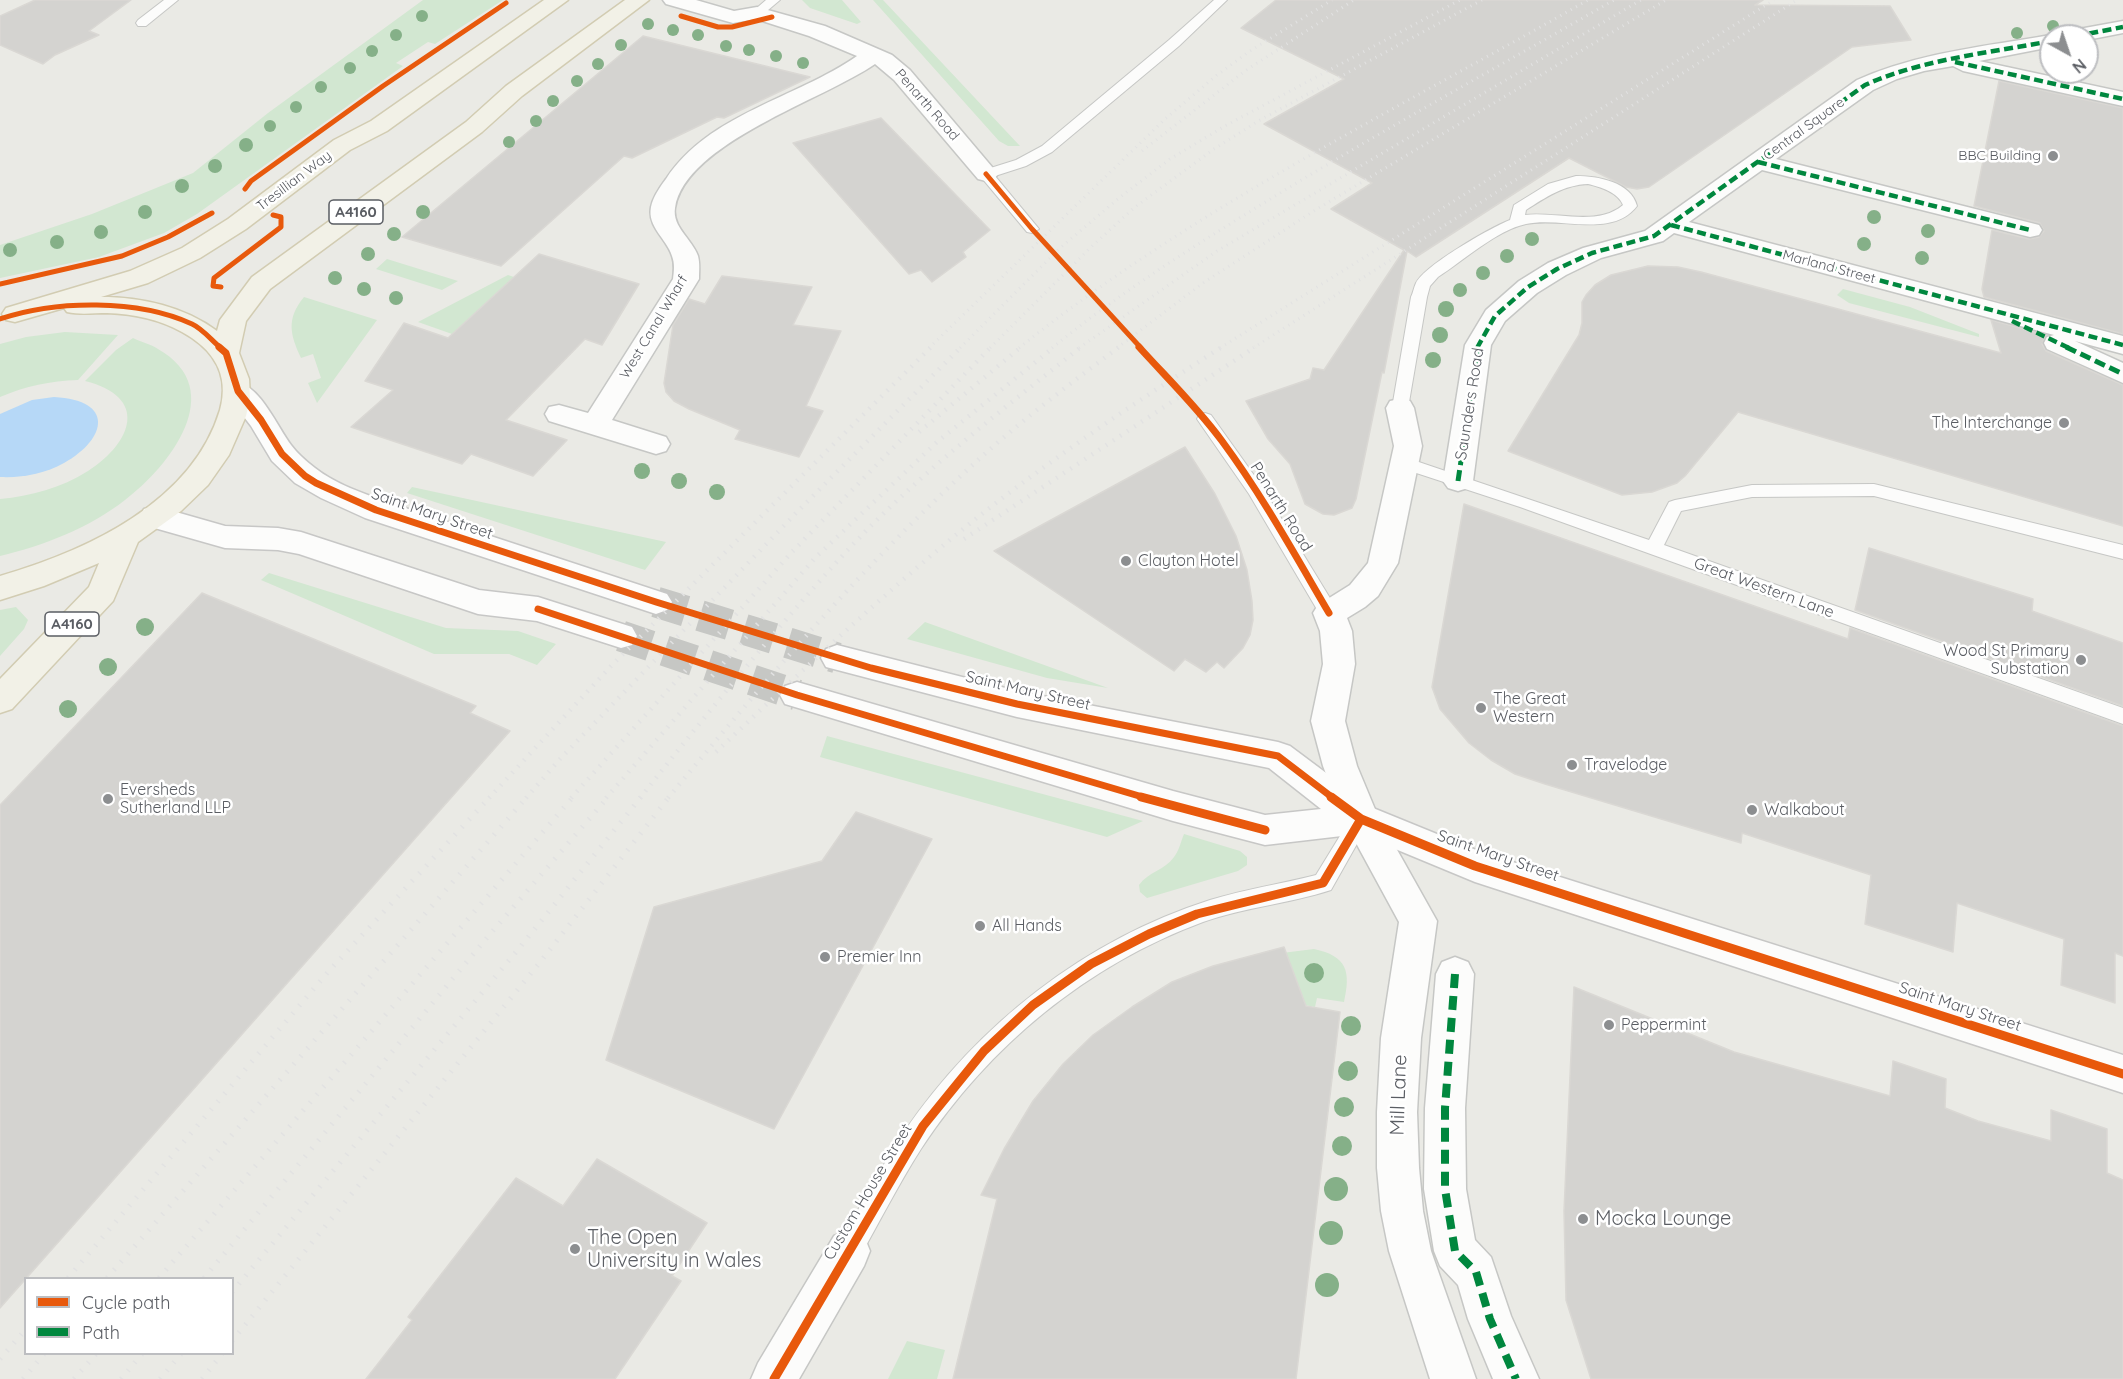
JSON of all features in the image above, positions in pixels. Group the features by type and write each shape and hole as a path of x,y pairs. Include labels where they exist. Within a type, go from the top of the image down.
{"main road":[{"name":"A4160","path":"226,353 233,320 261,284 474,127 514,91 639,0"},
{"name":"Tresillian Way","path":"7,316 139,277 191,253 237,224 342,146 380,126 555,2"},
{"path":"0,588 31,580 98,552 155,517 199,477 227,436 238,391 226,353 194,325 145,309 83,305 7,316"},
{"name":"A4160","path":"0,700 102,593 125,536"}],"street":[{"name":"Penarth Road","path":"673,0 733,17 763,4 884,60 902,75 986,174"},
{"path":"2099,32 2123,27"},
{"name":"Central Square","path":"1671,225 1865,85 1888,74 2039,43"},
{"name":"West Canal Wharf","path":"595,425 686,279 687,255 663,220 663,207 673,185 690,162 720,137 845,76 874,55"},
{"path":"1949,61 2123,99"},
{"path":"1758,162 2030,230"},
{"name":"Marland Street","path":"1671,225 2123,345"},
{"name":"Saunders Road","path":"1458,481 1479,345 1495,316 1528,287 1557,269 1592,253 1654,236 1671,225"},
{"name":"Marland Street","path":"1987,309 2123,374"},
{"name":"Saint Mary Street","path":"238,391 261,420 282,453 305,476 331,491 376,510 656,602"},
{"path":"1329,614 1350,603 1374,581 1383,563 1407,446 1400,408"},
{"path":"559,414 656,444"},
{"path":"155,517 225,537 278,539 301,543 478,602 538,609 621,636"},
{"name":"Penarth Road","path":"1329,614 1336,631 1339,664 1328,720 1340,766 1361,819"},
{"name":"Saint Mary Street","path":"837,658 1017,704 1278,756 1361,819 1475,866 1594,902 2123,1074"},
{"name":"Saint Mary Street","path":"797,695 1173,806 1265,830 1361,819"},
{"name":"Mill Lane","path":"1361,819 1418,921 1401,1038 1397,1112 1398,1168 1402,1211 1410,1251 1453,1379"},
{"path":"1455,974 1445,1108 1445,1189 1455,1251 1476,1272 1491,1319 1516,1379"},
{"name":"Custom House Street","path":"774,1379 849,1251"}],"lane":[{"path":"142,23 172,0"},
{"path":"986,174 1021,163 1047,149 1174,43 1221,0"},
{"name":"Penarth Road","path":"986,174 1032,229"},
{"path":"1400,408 1419,297 1423,284 1433,273 1517,220 1540,218 1580,220 1623,214 1630,206 1630,201 1603,184 1587,180 1570,182 1551,186 1519,208 1517,220"},
{"name":"Penarth Road","path":"1205,419 1227,446 1265,503 1329,614"},
{"name":"Great Western Lane","path":"1404,463 1654,548 2123,716"},
{"path":"1654,548 1675,506 1752,491 1874,490 2123,552"},
{"name":"Custom House Street","path":"849,1251 923,1126 984,1051 1033,1005 1091,964 1149,934 1197,914 1323,883 1361,819"}],"green space":[{"path":"423,0 503,0 435,44 428,42 396,63 403,66 197,214 164,233 99,257 0,278 0,245 92,214 193,173 268,113"},
{"path":"802,0 842,0 861,22 857,24 810,8"},
{"path":"873,0 883,0 1020,146 1008,146 999,141"},
{"path":"387,259 458,281 442,290 376,269"},
{"path":"508,275 514,277 452,334 418,322"},
{"path":"1843,289 1910,307 1979,334 1979,337 1849,303 1837,295"},
{"path":"304,297 377,320 317,403 308,383 321,378 313,354 301,358 292,334 294,312"},
{"path":"65,332 118,335 78,380 38,385 0,397 0,344 26,337"},
{"path":"133,338 155,347 179,366 189,385 191,406 185,428 174,449 142,486 111,510 65,535 0,556 0,499 46,490 78,477 116,447 124,434 127,421 126,409 119,398 105,388 85,381 116,350"},
{"path":"412,487 666,542 645,570 407,493"},
{"path":"269,573 446,628 518,631 556,644 537,665 509,654 434,654 261,580"},
{"path":"16,607 28,620 24,629 0,656 0,610"},
{"path":"925,622 1108,688 1047,678 907,639"},
{"path":"827,736 1143,821 1107,837 820,757"},
{"path":"1184,834 1240,851 1247,857 1247,865 1238,871 1147,898 1140,892 1139,885 1170,861 1177,852"},
{"path":"1314,949 1334,956 1344,966 1347,982 1344,1002 1317,998 1315,1007 1288,1002 1274,954"},
{"path":"907,1341 945,1350 937,1379 888,1379"}],"water":[{"path":"54,397 87,405 95,413 98,422 96,432 89,443 79,453 49,470 25,476 0,477 0,414 32,400"}],"building":[{"path":"35,0 131,0 89,31 99,35 55,55 43,64 0,45 0,16"},
{"path":"1276,0 1763,0 1755,5 1890,6 1911,40 1852,47 1649,187 1637,189 1626,187 1569,158 1416,257 1407,251 1384,373 1382,372 1356,499 1352,508 1334,515 1323,514 1305,504 1290,464 1268,439 1246,401 1310,379 1313,368 1324,370 1404,250 1331,209 1372,183 1264,124 1344,79 1241,28"},
{"path":"643,36 810,77 724,118 717,117 632,158 624,156 501,266 402,237"},
{"name":"BBC Building","path":"1999,81 2123,108 2123,334 1984,297 1982,289 1992,230 2029,239 2039,237 2044,231 2040,223 1974,206"},
{"path":"881,118 990,230 963,252 966,257 932,282 921,270 909,274 793,143"},
{"path":"539,254 639,284 602,345 585,339 506,420 567,440 533,476 471,454 462,464 351,427 393,390 365,381 404,323 448,338"},
{"path":"1648,266 1678,267 1701,272 2001,353 1991,320 2046,335 2042,344 2046,351 2123,385 2123,526 1738,412 1685,476 1677,483 1652,492 1622,495 1508,451 1579,335 1582,323 1582,302 1586,295 1595,285 1611,275"},
{"path":"722,276 812,287 793,325 841,331 806,406 823,411 799,457 735,439 740,430 689,409 674,401 666,392 664,383 673,325 689,299 705,304"},
{"name":"Clayton Hotel","path":"1185,447 1215,494 1236,536 1247,570 1252,601 1253,620 1250,635 1243,648 1224,668 1217,662 1206,672 1185,659 1174,671 994,551"},
{"path":"1464,504 1848,639 1850,628 2123,726 2123,956 2115,953 2115,1003 2061,985 2064,939 1957,903 1953,952 1865,924 1871,875 1742,833 1741,843 1545,784 1515,774 1491,760 1469,743 1440,709 1432,687"},
{"path":"1869,548 2033,599 2032,611 2123,643 2123,706 1855,610"},
{"path":"202,593 476,706 470,713 510,731 27,1277 24,1277 24,1281 0,1308 0,805"},
{"path":"856,812 932,839 774,1129 606,1060 654,907 822,861"},
{"path":"1284,947 1306,1006 1340,1012 1296,1379 953,1379 997,1199 981,1195 1004,1149 1033,1101 1063,1064 1093,1035 1172,982 1213,966"},
{"path":"1574,987 1734,1052 1890,1096 1893,1061 1946,1079 1945,1108 1978,1121 2051,1141 2051,1110 2107,1129 2107,1173 2123,1180 2123,1379 1591,1379 1566,1300 1564,1211"},
{"name":"The Open University in Wales","path":"597,1159 707,1223 672,1276 681,1281 615,1379 366,1379 412,1320 408,1317 516,1178 563,1206"}],"tunnel":[{"path":"656,602 837,658"},
{"path":"621,636 797,695"}],"railway":[{"path":"929,348 1165,119 1217,75 1250,51 1332,0"},
{"path":"1142,151 1245,71 1354,0"},
{"path":"961,347 1059,249 1119,198 1170,159 1225,126 1460,0"},
{"path":"991,347 1090,248 1135,207 1214,149 1260,120 1482,0"},
{"path":"1019,348 1154,250 1224,206 1296,163 1588,0"},
{"path":"1052,348 1135,286 1251,211 1614,0"},
{"path":"1079,348 1217,251 1641,0"},
{"path":"1117,348 1203,283 1317,209 1666,0"},
{"path":"1220,348 1774,0"},
{"path":"1253,348 1797,0"},
{"path":"489,798 612,665 931,347"},
{"path":"526,798 560,759 800,509 961,347"},
{"path":"571,798 792,552 991,347"},
{"path":"919,432 1021,347"},
{"path":"606,798 815,558 937,442 1054,347"},
{"path":"640,798 766,644 871,526 958,446 1081,347"},
{"path":"668,798 817,624 936,499 995,445 1119,347"},
{"path":"716,752 814,660 948,541 1041,469 1222,347"},
{"path":"964,539 1255,347"},
{"path":"69,1277 328,972 490,797"},
{"path":"108,1277 527,797"},
{"path":"160,1277 573,797"},
{"path":"205,1277 485,940 608,797"},
{"path":"234,1290 521,946 641,797"},
{"path":"234,1339 541,961 669,797"},
{"path":"0,1359 24,1331"},
{"path":"23,1379 43,1355"},
{"path":"74,1379 95,1355"},
{"path":"121,1379 141,1355"},
{"path":"160,1379 180,1355"},
{"path":"202,1379 221,1355"}],"marked path":[{"path":"2099,32 2123,27"},
{"path":"1458,481 1478,345 1495,316 1528,287 1557,269 1592,253 1654,236 1865,85 1889,74 1922,65 2039,43"},
{"path":"1955,62 2123,99"},
{"path":"1758,162 2030,230"},
{"path":"1671,225 2123,345"},
{"path":"2012,321 2123,374"},
{"path":"1455,974 1445,1108 1445,1189 1455,1251 1476,1272 1490,1319 1516,1379"}],"cycle path":[{"path":"245,189 251,181 383,86 506,3"},
{"path":"681,16 718,27 732,27 772,17"},
{"path":"986,174 1032,229 1205,419 1223,442 1255,489 1329,613"},
{"path":"0,284 122,256 183,230 212,213"},
{"path":"221,287 213,286 214,278 281,227 281,217 273,215"},
{"path":"0,319 15,314 83,305 145,309 194,325 226,353 238,391 261,420 282,454 305,476 316,483 376,510 656,602 871,668 1017,704 1278,756 1361,819 1475,866 2123,1074"},
{"path":"538,609 797,695 1173,806 1265,830"},
{"path":"774,1379 923,1126 984,1051 1033,1005 1091,964 1149,934 1197,914 1323,883 1361,819"}],"place":[{"name":"BBC Building","path":"2053,156"},
{"name":"The Interchange","path":"2064,423"},
{"name":"Clayton Hotel","path":"1126,561"},
{"name":"Wood St Primary Substation","path":"2081,660"},
{"name":"The Great Western","path":"1481,708"},
{"name":"Travelodge","path":"1572,765"},
{"name":"Eversheds Sutherland LLP","path":"108,799"},
{"name":"Walkabout","path":"1752,810"},
{"name":"All Hands","path":"980,926"},
{"name":"Premier Inn","path":"825,957"},
{"name":"Peppermint","path":"1609,1025"},
{"name":"Mocka Lounge","path":"1583,1219"},
{"name":"The Open University in Wales","path":"575,1249"}]}
